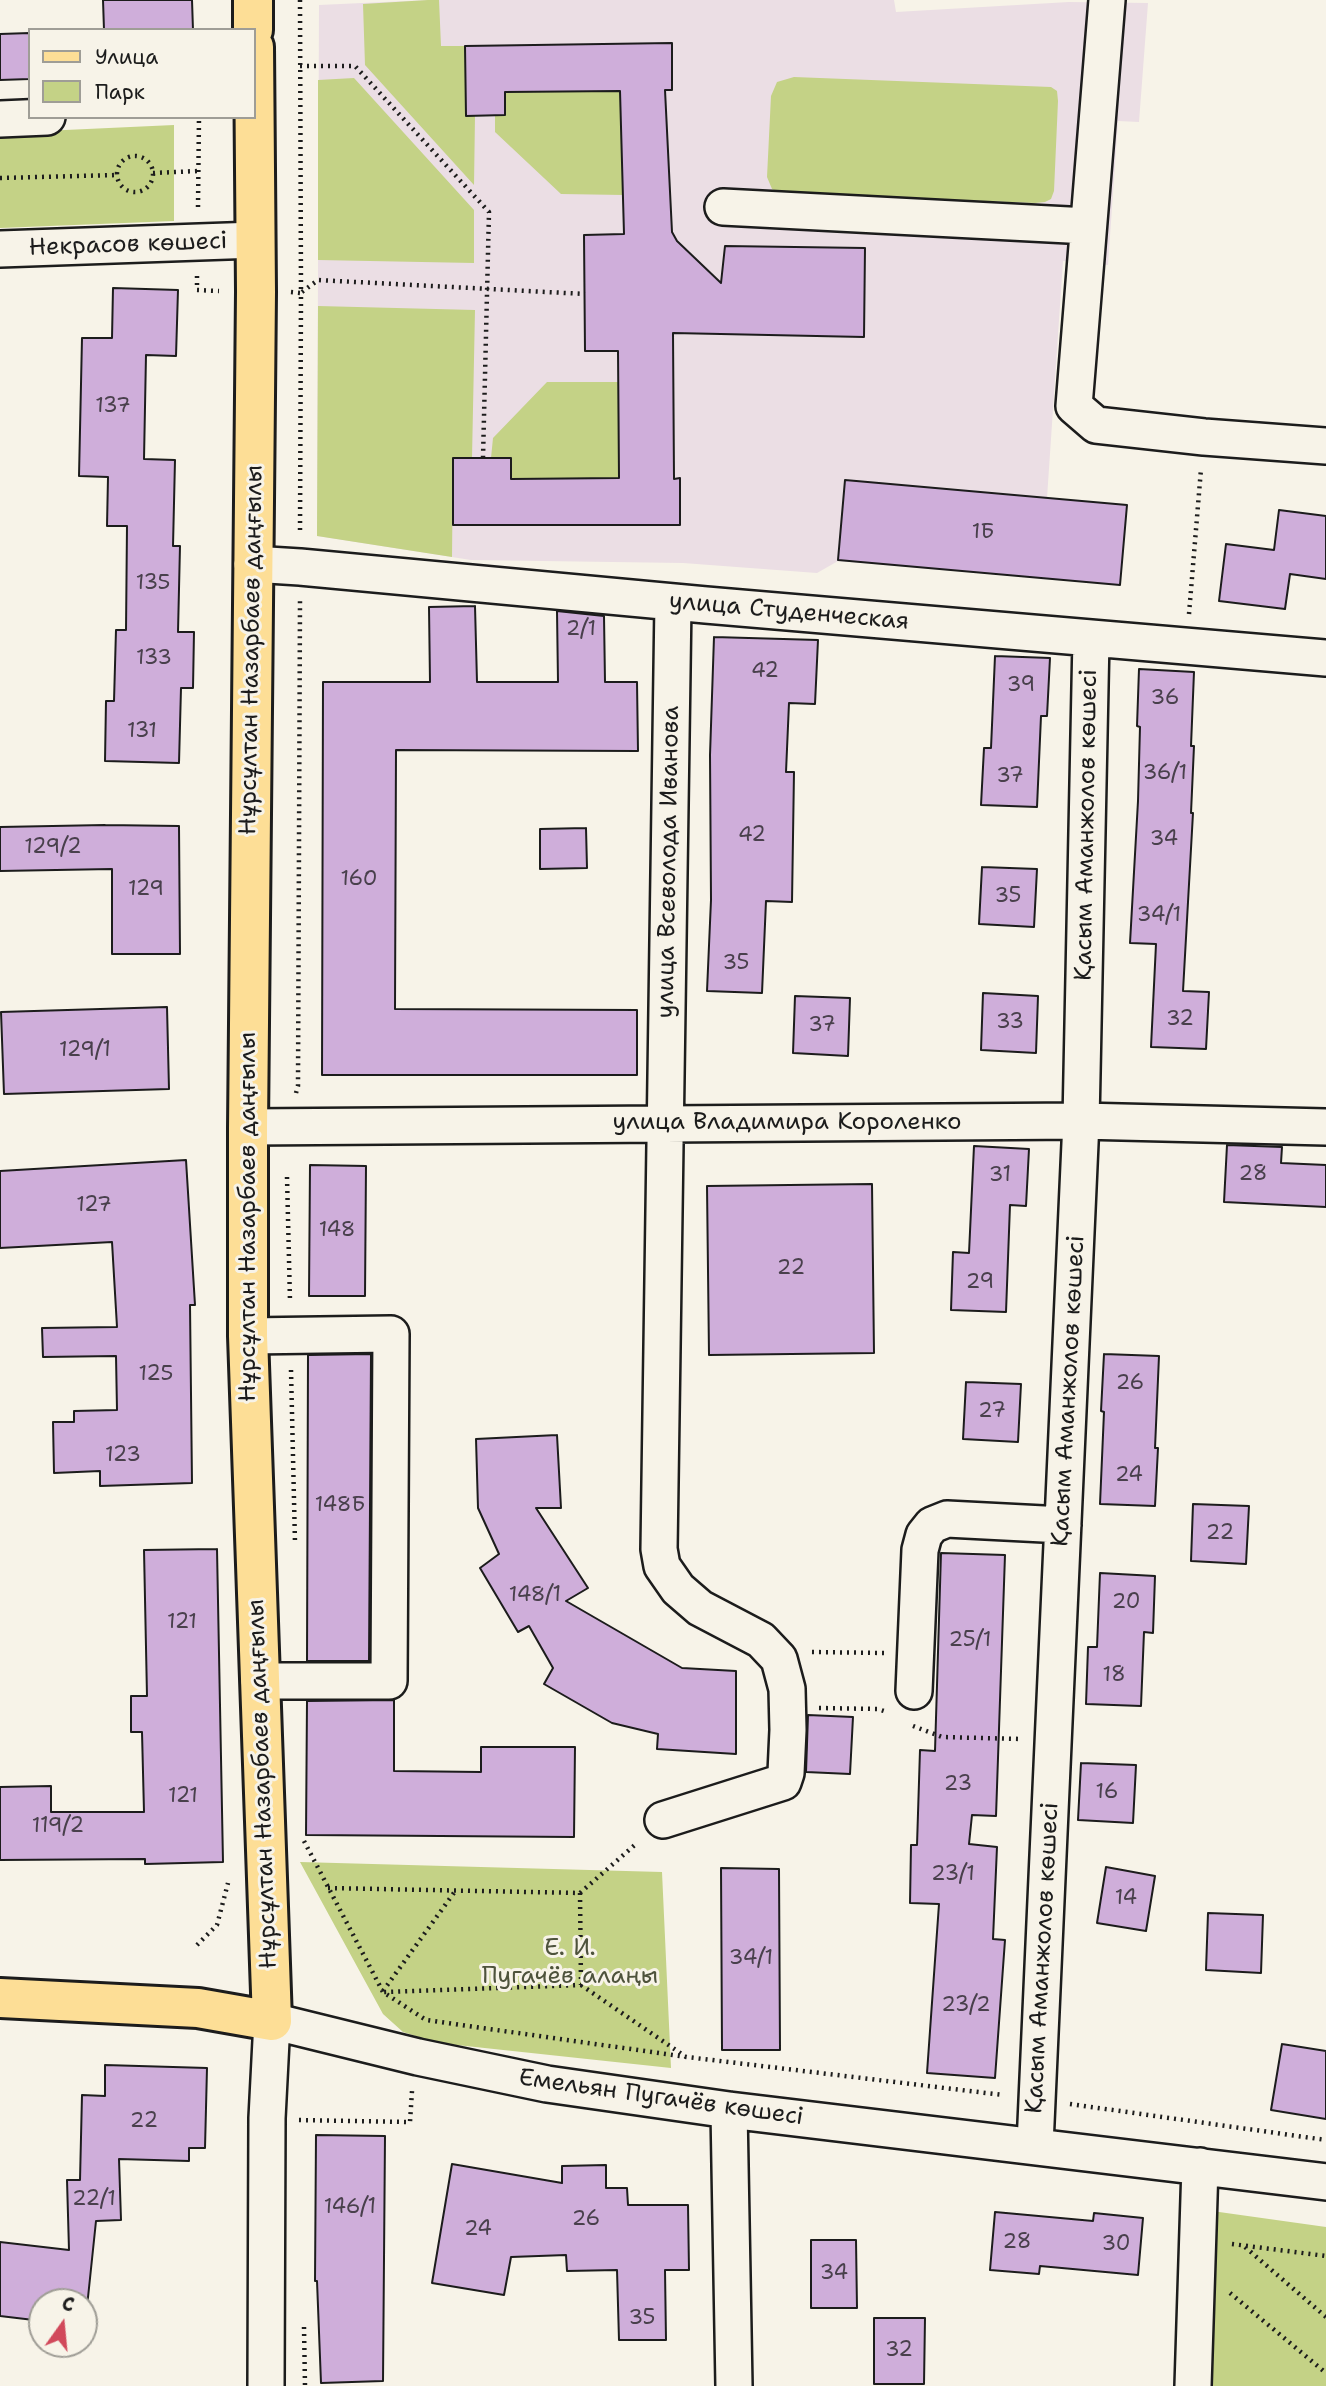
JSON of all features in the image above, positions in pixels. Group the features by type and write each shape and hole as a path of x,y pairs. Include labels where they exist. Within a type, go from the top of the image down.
{"main road":[{"path":"253,0 253,28"},
{"name":"Нұрсұлтан Назарбаев даңғылы","path":"254,119 256,240 247,1126 248,1336 272,2021"},
{"name":"Емельян Пугачёв көшесі","path":"0,1998 198,2008 272,2021"}],"street":[{"path":"1107,0 1074,406 1096,425 1204,437 1326,446"},
{"path":"0,119 28,118"},
{"path":"723,207 1088,226"},
{"name":"Некрасов көшесі","path":"0,249 256,240"},
{"name":"улица Студенческая","path":"252,564 1326,658"},
{"name":"улица Всеволода Иванова","path":"673,602 659,1549 662,1566 678,1589 700,1608 761,1640 773,1652"},
{"name":"Қасым Аманжолов көшесі","path":"1035,2145 1081,1121 1091,638"},
{"name":"улица Владимира Короленко","path":"247,1126 286,1128 1081,1121 1326,1127"},
{"path":"248,1336 391,1334 390,1681 259,1681"},
{"path":"915,1691 920,1550 924,1535 932,1525 947,1519 1063,1525"},
{"path":"663,1820 783,1782 786,1773 787,1689 779,1659 773,1652"},
{"name":"Емельян Пугачёв көшесі","path":"272,2021 418,2057 547,2084 729,2110 1326,2182"},
{"name":"Нұрсұлтан Назарбаев даңғылы","path":"267,2386 267,2118 272,2021"},
{"path":"729,2110 734,2386"},
{"path":"1193,2386 1200,2166"}],"path":[{"path":"295,1556 286,1128 298,1086 301,293 299,0"},
{"path":"300,66 355,66 489,212 483,458"},
{"path":"197,243 199,119"},
{"path":"137,156 148,161 153,173 147,187 136,192 125,189 117,175 120,163 137,156"},
{"path":"153,173 198,171"},
{"path":"0,178 117,175"},
{"path":"288,292 301,293 318,280 585,294"},
{"path":"1186,646 1204,437"},
{"path":"773,1652 915,1653"},
{"path":"328,1888 580,1893 663,1820"},
{"path":"301,1836 383,1992 426,2020 687,2057 581,1984 383,1992"},
{"path":"197,1945 217,1924 229,1881"},
{"path":"383,1992 456,1890"},
{"path":"580,1893 581,1984"},
{"path":"299,2133 299,2120 410,2122 413,2083"},
{"path":"1196,2253 1243,2245 1326,2256"},
{"path":"1243,2245 1326,2317"},
{"path":"1196,2253 1326,2373"},
{"path":"304,2319 305,2386"}],"shaded area":[{"path":"428,0 894,0 896,12 1069,2 1148,3 1139,122 1118,121 1108,265 1063,261 1047,498 1127,505 1120,585 838,561 817,573 683,563 471,560 317,536 319,5"}],"green space":[{"path":"439,0 441,46 465,46 466,115 475,116 474,185 365,65 363,4"},
{"path":"794,77 1051,87 1057,91 1058,101 1054,191 1051,199 1035,203 780,193 772,189 767,177 771,96 777,82"},
{"path":"354,78 474,210 474,263 318,260 318,80"},
{"path":"620,91 624,195 561,194 495,132 495,115 505,115 505,92"},
{"path":"174,125 174,221 0,228 0,133"},
{"path":"318,306 475,310 472,458 453,458 452,557 317,536"},
{"path":"547,382 618,382 619,478 511,479 510,458 491,458 493,438"},
{"name":"Е. И. Пугачёв алаңы","path":"300,1862 662,1872 671,2068 438,2043 403,2032 383,2014"},
{"path":"1212,2211 1326,2227 1326,2386 1210,2386"}],"building":[{"path":"103,0 192,0 193,28 104,28"},
{"path":"28,33 28,79 0,80 0,34"},
{"path":"672,43 672,90 665,90 672,232 677,241 721,283 725,246 865,248 864,337 673,333 674,479 680,478 680,525 453,525 453,458 511,458 511,479 619,478 618,351 585,351 584,235 624,234 620,91 505,92 505,115 466,116 465,46"},
{"path":"113,288 178,290 176,356 146,355 144,459 175,460 173,546 180,546 178,632 194,632 193,688 181,688 179,763 105,761 106,701 114,701 116,630 126,630 127,526 107,526 108,477 79,476 82,338 112,338"},
{"path":"845,480 1127,505 1120,585 838,560"},
{"path":"1279,510 1326,516 1326,579 1290,574 1285,609 1219,601 1226,544 1274,550"},
{"path":"475,606 477,682 558,682 557,611 604,616 605,682 637,682 638,751 396,750 395,1009 637,1010 637,1075 322,1075 323,682 430,682 429,607"},
{"path":"714,637 818,640 815,704 789,703 786,772 794,772 792,902 766,901 762,993 707,991 711,900 710,755"},
{"path":"995,656 1050,658 1047,716 1041,716 1037,807 981,805 984,748 991,748"},
{"path":"1139,669 1194,672 1191,746 1194,746 1193,813 1183,991 1209,992 1206,1049 1151,1047 1156,944 1130,943 1138,801"},
{"path":"179,826 180,954 112,954 112,869 0,871 0,827"},
{"path":"586,828 587,868 540,869 540,829"},
{"path":"982,867 1037,869 1034,927 979,924"},
{"path":"983,993 1038,996 1036,1053 981,1050"},
{"path":"795,996 850,998 848,1056 793,1053"},
{"path":"167,1007 169,1089 4,1094 1,1012"},
{"path":"1227,1145 1282,1147 1281,1163 1326,1165 1326,1207 1224,1202"},
{"path":"974,1146 1029,1149 1026,1206 1010,1205 1006,1312 951,1310 953,1252 969,1253"},
{"path":"186,1160 195,1305 190,1305 192,1483 100,1486 100,1471 54,1473 53,1422 74,1422 74,1411 117,1410 116,1356 43,1357 42,1328 117,1327 112,1242 0,1248 0,1171"},
{"path":"310,1165 366,1166 365,1296 309,1296"},
{"path":"872,1184 874,1353 709,1355 707,1186"},
{"path":"371,1354 369,1661 307,1661 308,1355"},
{"path":"1104,1354 1159,1356 1155,1506 1100,1504"},
{"path":"966,1382 1021,1384 1018,1442 963,1439"},
{"path":"557,1435 561,1508 536,1508 588,1588 566,1601 682,1668 736,1671 736,1754 657,1749 658,1734 612,1723 544,1684 553,1668 529,1626 518,1632 480,1568 499,1554 478,1508 476,1439"},
{"path":"1193,1504 1249,1506 1246,1564 1191,1561"},
{"path":"217,1549 223,1862 145,1864 145,1859 0,1860 0,1787 51,1786 51,1812 144,1812 142,1732 131,1732 131,1696 147,1696 144,1550"},
{"path":"941,1553 1005,1555 996,1816 972,1815 969,1844 997,1847 993,1939 1005,1940 995,2078 927,2073 939,1904 910,1903 911,1845 917,1845 920,1750 935,1751"},
{"path":"1100,1573 1155,1576 1153,1633 1144,1632 1141,1706 1086,1704 1088,1647 1097,1647"},
{"path":"394,1700 394,1771 481,1772 481,1747 575,1747 574,1837 306,1835 307,1701"},
{"path":"808,1715 853,1717 850,1774 806,1772"},
{"path":"1081,1763 1136,1765 1133,1823 1078,1820"},
{"path":"1106,1867 1155,1876 1146,1931 1097,1923"},
{"path":"721,1868 779,1869 780,2050 722,2050"},
{"path":"1208,1913 1263,1915 1261,1973 1206,1970"},
{"path":"1282,2044 1326,2051 1326,2119 1271,2110"},
{"path":"105,2065 207,2068 205,2148 189,2148 189,2161 119,2159 121,2220 96,2221 89,2288 28,2288 28,2319 0,2316 0,2242 69,2250 67,2180 80,2180 82,2095 105,2096"},
{"path":"316,2135 385,2136 383,2381 321,2383 315,2281"},
{"path":"452,2164 562,2183 562,2166 606,2165 606,2188 627,2188 628,2205 688,2205 689,2270 665,2270 666,2340 619,2340 617,2270 567,2271 566,2255 511,2257 504,2295 432,2283"},
{"path":"995,2212 1093,2221 1094,2213 1143,2218 1138,2275 1040,2266 1039,2274 990,2270"},
{"path":"811,2240 856,2240 857,2308 811,2308"},
{"path":"874,2318 925,2318 924,2384 874,2384"}]}
